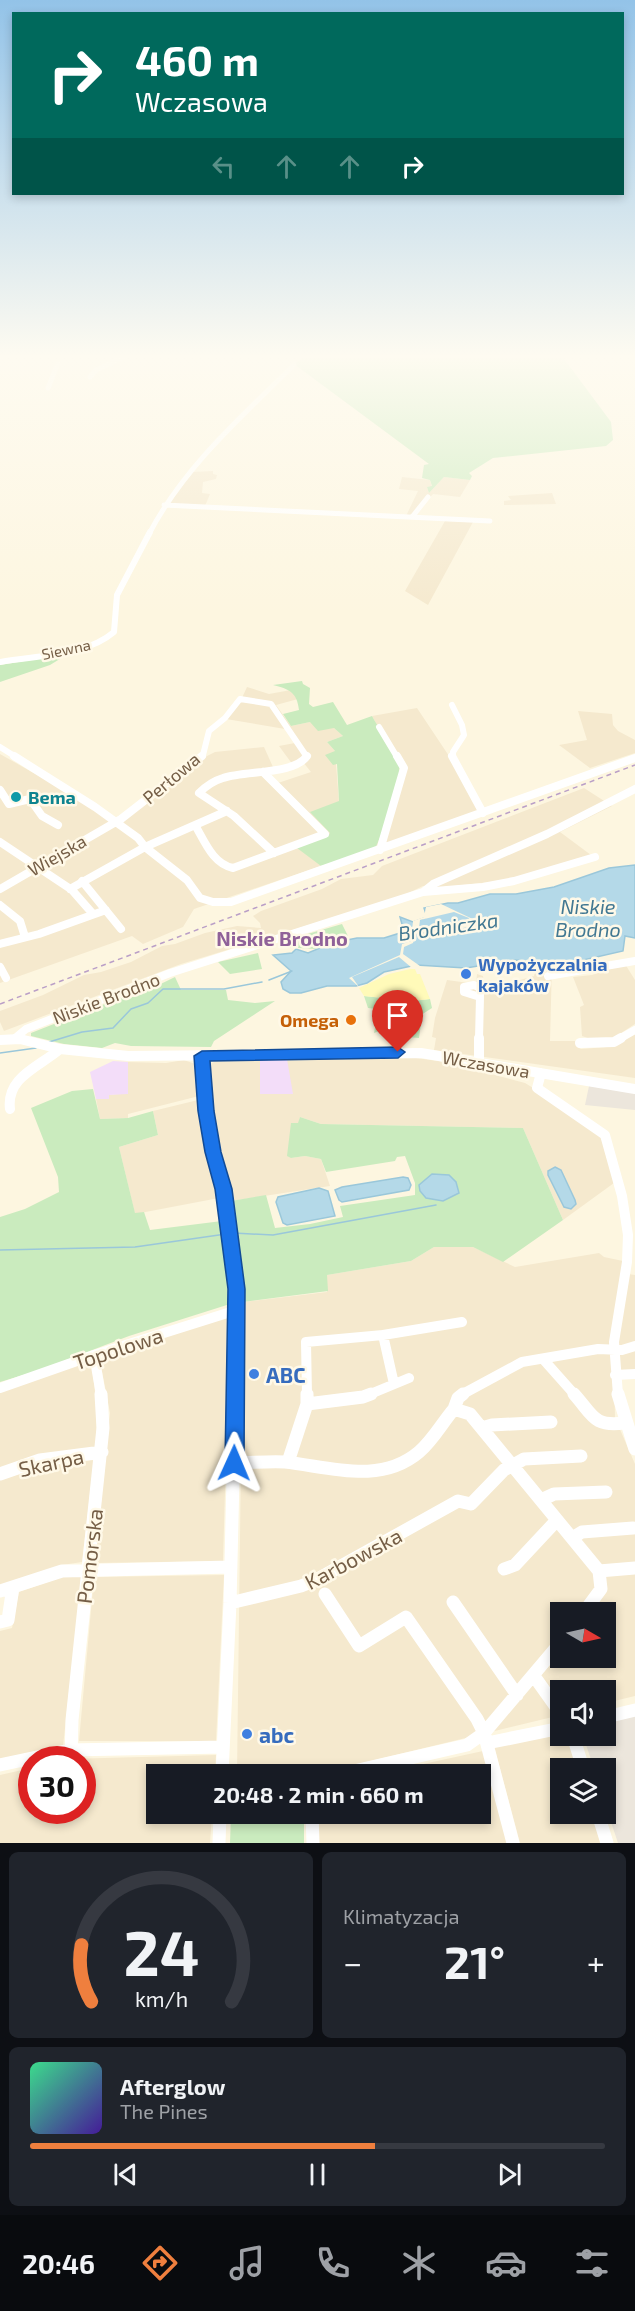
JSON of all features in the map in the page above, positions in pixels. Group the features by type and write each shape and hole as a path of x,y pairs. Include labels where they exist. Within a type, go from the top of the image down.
{"street":[{"path":"164,505 216,442"},
{"path":"412,517 428,497"},
{"path":"164,505 489,521"},
{"name":"Siewna","path":"0,662 80,648 97,643 111,635 116,627 114,613 117,595 155,518 164,505"},
{"name":"Perłowa","path":"114,822 203,755 209,731 225,718 240,699 271,704 308,754 305,760 263,772"},
{"path":"452,705 465,734 464,742 453,752 453,756 483,813"},
{"path":"379,727 404,768 380,850"},
{"path":"0,747 95,807 138,838 145,847 187,880 200,898 213,902 231,902 635,758"},
{"path":"195,825 210,852 222,866 240,867 325,834 263,772 221,778 201,791 201,795 228,811 274,853"},
{"path":"423,892 433,884 547,834 635,789"},
{"path":"0,790 9,804"},
{"path":"0,807 30,799 42,816 58,825"},
{"path":"70,889 145,847 228,811"},
{"name":"Wiejska","path":"0,889 114,822"},
{"path":"0,842 70,889 93,914"},
{"name":"Niskie Brodno","path":"0,1040 14,1039 26,1029 170,973 423,892 483,887 514,881 595,857"},
{"path":"82,881 121,929"},
{"path":"0,905 20,921 25,937"},
{"path":"0,944 46,932 106,910"},
{"path":"548,976 569,976 635,961"},
{"path":"0,967 6,978"},
{"path":"479,1062 480,997"},
{"path":"580,1043 614,1042 635,1030"},
{"name":"Wczasowa","path":"14,1039 60,1049 128,1056 422,1053 635,1089"},
{"path":"9,1109 4,1098 5,1087 15,1078 46,1061 60,1049"},
{"path":"202,1056 206,1111 230,1232 237,1310 230,1603 223,1764"},
{"path":"541,1073 537,1088 597,1128 609,1144 626,1220 628,1247 612,1350 618,1400 624,1423 635,1449"},
{"name":"Topolowa","path":"0,1388 94,1355 237,1310"},
{"path":"288,1462 307,1404 306,1342 384,1335 462,1322"},
{"path":"384,1335 394,1384"},
{"path":"234,1463 288,1462 356,1474 395,1466 418,1452 454,1409 458,1398 465,1392 522,1362 597,1349 622,1350 635,1346"},
{"name":"Pomorska","path":"71,1746 87,1569 102,1452 103,1406 94,1355"},
{"path":"543,1359 600,1423 607,1425 624,1423"},
{"path":"615,1375 635,1374"},
{"path":"307,1404 363,1397 408,1378"},
{"path":"454,1409 470,1414 599,1571 601,1589 591,1602"},
{"path":"482,1428 492,1425 551,1422"},
{"name":"Skarpa","path":"0,1474 40,1460 102,1452"},
{"path":"513,1464 524,1459 581,1456"},
{"name":"Karbowska","path":"230,1603 301,1586 458,1501 471,1504 504,1470 513,1464"},
{"path":"541,1500 554,1494 606,1492"},
{"path":"504,1569 515,1565 557,1520"},
{"path":"572,1538 582,1532 633,1528"},
{"path":"0,1622 8,1620 7,1589 62,1571 231,1567"},
{"path":"599,1571 635,1568"},
{"path":"325,1594 359,1646 406,1617 477,1719 485,1738 513,1843"},
{"path":"453,1602 517,1695"},
{"path":"485,1738 550,1656"},
{"path":"534,1676 550,1699"},
{"path":"616,1715 635,1710"},
{"path":"384,1764 467,1745 485,1738 550,1729"},
{"path":"96,1753 224,1747"},
{"path":"0,1765 18,1762"},
{"path":"219,1843 220,1824"},
{"path":"312,1824 313,1843"},
{"path":"601,1824 607,1843"}],"shaded area":[{"path":"213,471 213,474 217,475 216,479 203,482 202,493 210,494 205,506 168,503 193,472"},
{"path":"402,477 430,480 432,487 427,487 429,493 444,477 470,480 460,497 433,494 414,516 406,516 418,491 399,489"},
{"path":"552,493 556,504 504,505 504,501 511,500 508,496"},
{"path":"445,521 473,522 428,605 405,591"},
{"path":"247,687 269,694 291,690 298,699 276,705 291,726 310,722 334,728 343,736 327,742 335,751 339,802 321,866 194,909 183,927 143,944 132,936 0,983 0,754 60,788 116,825 205,757 215,752 264,747 273,767 263,771 275,784 311,772 303,762 293,765 279,746 295,743 285,729 226,719 241,700"},
{"path":"417,708 461,774 478,812 374,850 399,765 372,716"},
{"path":"578,711 612,714 613,725 618,731 635,740 635,753 590,768 559,745 587,740"},
{"path":"584,788 612,806 560,832 591,855 510,880 434,888 423,886 398,898 181,964 4,1031 0,1022 0,1011 43,995 84,975 131,962 162,946 175,944 205,933 237,926 261,928 260,923 253,916 261,911 322,889 341,879 373,875 382,866"},
{"path":"552,963 550,1041 575,1041 577,1047 581,1049 607,1047 635,1034 635,1078 434,1050 436,1038 432,1037 435,1018 447,980 476,984 477,974 483,976 484,983 506,984 534,976 537,964"},
{"path":"625,964 635,980 635,1024 612,1039 596,1041 582,1036 580,1007 584,1005 573,977 592,975"},
{"path":"416,1058 445,1062 525,1083 582,1118 601,1137 614,1183 563,1220 523,1128 321,1124 300,1117 291,1158 305,1156 321,1159 330,1186 231,1201 217,1147 208,1065 218,1060"},
{"path":"287,1059 293,1094 260,1094 260,1060"},
{"path":"184,1060 195,1064 199,1096 128,1114 128,1118 100,1119 96,1099 108,1099 109,1095 128,1093 128,1062 166,1063"},
{"path":"113,1061 128,1062 128,1094 109,1095 109,1099 96,1099 90,1072"},
{"path":"589,1086 635,1093 635,1110 585,1105"},
{"path":"198,1100 203,1138 219,1198 135,1214 119,1147 158,1135 153,1111"},
{"path":"434,1247 473,1247 515,1267 599,1253 604,1257 623,1261 613,1321 615,1418 635,1464 635,1696 616,1701 616,1680 550,1680 550,1718 358,1764 237,1764 243,1302 327,1292 327,1275 411,1261"},
{"path":"628,1274 635,1275 635,1372 618,1373 616,1355"},
{"path":"222,1316 230,1318 223,1561 95,1563 110,1413 100,1361 104,1356"},
{"path":"84,1363 92,1366 97,1410 96,1448 0,1468 0,1391"},
{"path":"94,1460 82,1562 62,1565 0,1586 0,1480 45,1466"},
{"path":"224,1575 216,1741 79,1741 94,1577"},
{"path":"62,1577 82,1577 63,1746 18,1746 18,1756 0,1760 0,1631 12,1628 19,1592"},
{"path":"635,1714 635,1843 618,1843 612,1824 616,1824 616,1758 591,1758 586,1746 616,1746 616,1719"},
{"path":"550,1733 550,1746 572,1746 576,1758 550,1758 550,1824 597,1824 603,1843 520,1843 494,1746"},
{"path":"483,1751 487,1764 423,1764"},
{"path":"216,1755 216,1764 146,1764 146,1824 211,1824 210,1843 0,1843 0,1775 18,1771 18,1824 96,1824 96,1758"},
{"path":"491,1780 508,1843 319,1843 319,1824 491,1824"}],"green space":[{"path":"399,442 611,442 606,446 493,458 469,473 472,476 470,480 444,477 429,493 427,487 432,486 430,480 422,478 424,465 429,464"},
{"path":"68,654 50,665 0,682 0,665"},
{"path":"302,681 310,688 309,704 313,707 333,702 347,725 372,716 399,765 395,795 374,850 321,866 297,848 328,836 330,833 310,812 339,801 337,764 333,765 325,755 335,751 327,742 343,736 334,728 318,731 310,722 291,726 283,714 299,710 296,699 288,690 273,685"},
{"path":"342,924 348,936 347,940 329,942 317,949 282,947 280,942"},
{"path":"258,953 262,969 230,974 218,962"},
{"path":"175,977 181,990 226,990 228,1000 255,1003 275,1001 214,1041 211,1047 131,1046 115,1043 102,1048 64,1044 31,1036 31,1033 125,996 134,997"},
{"path":"364,996 412,1001 430,999 432,1008 421,1015 368,1008"},
{"path":"378,1012 422,1016 419,1038 381,1035 382,1030 374,1033"},
{"path":"93,1089 100,1119 128,1118 153,1111 158,1135 119,1147 135,1213 144,1212 150,1230 222,1221 230,1304 129,1336 40,1370 0,1382 0,1217 25,1209 59,1192 58,1177 31,1108 72,1091"},
{"path":"300,1117 321,1124 523,1128 563,1220 503,1262 473,1247 434,1247 411,1261 327,1275 328,1291 243,1302 231,1201 266,1195 275,1228 343,1217 340,1206 415,1195 415,1183 405,1156 397,1157 395,1161 326,1172 321,1159 287,1156 291,1123 298,1123"},
{"path":"231,1824 304,1824 304,1843 230,1843"}],"sand":[{"path":"415,969 417,974 420,974 430,999 412,1001 364,996 359,988 389,974"}],"water":[{"name":"Niskie Brodno","path":"635,865 635,938 625,936 623,951 579,961 548,963 514,960 466,968 416,965 384,972 367,983 356,986 327,986 301,993 290,993 283,989 281,982 291,971 273,955 292,953 296,949 308,953 332,943 357,938 384,938 400,933 403,928 400,917 413,922 427,917 424,908 458,903 490,894 516,894 554,887 609,868"},
{"path":"555,1167 561,1170 575,1200 576,1204 571,1209 564,1207 548,1175 548,1171"},
{"path":"432,1174 449,1175 456,1182 459,1193 443,1201 426,1198 420,1191 419,1185"},
{"path":"408,1178 411,1185 409,1190 342,1202 335,1190 342,1187"},
{"path":"319,1188 328,1191 335,1216 287,1225 283,1223 276,1202 278,1197"}],"pier":[{"path":"441,904 481,923 449,932 435,928 415,934 413,943 404,947 403,954 420,966 412,968 399,957 352,977 359,987 349,978 400,955 402,944 411,941 413,921 424,917 426,907","holes":["454,912 469,918 470,921 448,928 438,925 419,928 420,920"]}],"waterway":[{"name":"Brodniczka","path":"269,980 292,971"},
{"name":"Brodniczka","path":"49,1042 82,1032 113,1028 131,1009 148,1003 163,989 224,989 262,982"},
{"name":"Brodniczka","path":"0,1053 36,1048"},
{"path":"234,1233 273,1235 436,1205"},
{"path":"0,1250 135,1247 226,1234"}],"railway":[{"path":"0,1004 635,765"}],"place":[{"name":"Bema","path":"16,797"},
{"name":"Wypożyczalnia kajaków","path":"466,974"},
{"name":"Omega","path":"351,1020"},
{"name":"ABC","path":"254,1374"},
{"name":"abc","path":"247,1734"}],"district":[{"name":"Niskie Brodno","path":"282,938"}],"route":[{"path":"234,1463 236,1289 223,1189 213,1152 206,1111 202,1056 398,1052"}]}
